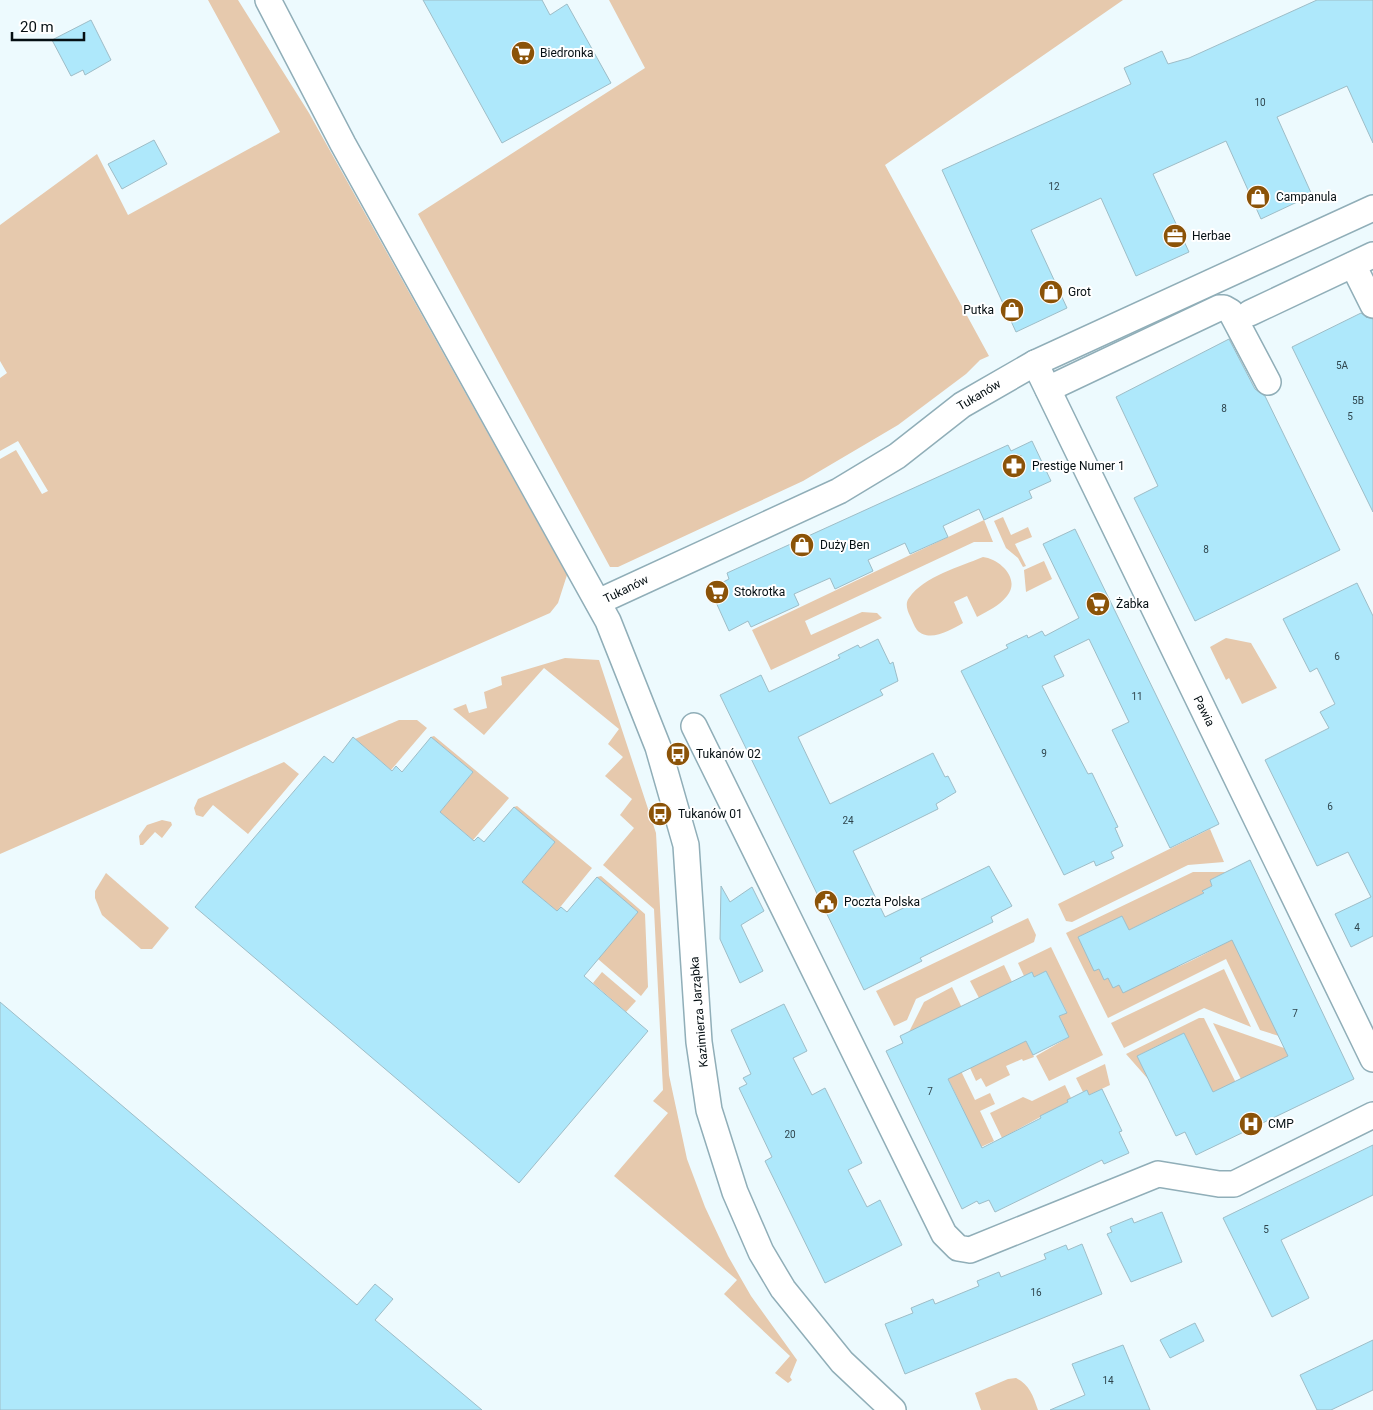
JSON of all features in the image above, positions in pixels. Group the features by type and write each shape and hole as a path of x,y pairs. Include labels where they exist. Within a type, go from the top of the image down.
{"street":[{"name":"Kazimierza Jarząbka","path":"268,0 343,144 598,602 633,680 658,747 686,846 699,1042 709,1110 735,1192 761,1252 783,1289 842,1362 893,1410"},
{"name":"Tukanów","path":"598,602 839,492 896,456 962,404 1035,363 1373,208"},
{"path":"1250,313 1363,260 1373,305"},
{"path":"1048,389 1219,308 1224,308 1231,312 1268,382"},
{"name":"Pawia","path":"1035,363 1373,1059"},
{"path":"694,726 944,1234 958,1248 970,1250 1158,1174 1218,1184 1234,1184 1373,1115"}],"shaded area":[{"path":"208,0 238,0 309,113 567,575 558,603 550,613 0,854 0,459 16,450 42,494 48,491 18,441 0,451 0,378 7,373 0,361 0,225 97,154 128,215 280,132"},
{"path":"609,0 1123,0 885,165 989,356 980,360 966,374 898,425 803,481 618,567 610,567 418,214 645,68"},
{"path":"1003,517 1011,535 1028,527 1032,537 1015,544 1026,566 1023,567 1018,558 1006,548 994,521"},
{"path":"984,520 993,542 974,542 805,621 811,635 862,612 877,613 882,618 771,670 752,630"},
{"path":"983,557 1002,566 1010,577 1012,583 1011,590 1004,600 977,617 967,596 954,602 963,623 946,632 934,635 922,634 917,630 907,609 908,600 916,590 943,573"},
{"path":"1044,561 1052,579 1026,592 1024,570"},
{"path":"1226,638 1251,643 1277,688 1242,704 1229,678 1226,680 1210,647"},
{"path":"565,658 599,660 656,833 669,1075 687,1159 705,1207 728,1256 751,1296 797,1360 790,1377 792,1380 788,1383 775,1373 790,1356 724,1294 737,1280 614,1176 668,1113 653,1101 663,1090 654,909 603,865 634,828 620,815 632,799 605,776 623,757 608,744 619,729 544,668 484,735 453,709 466,704 469,713 487,708 484,692 502,685 501,677"},
{"path":"399,720 417,720 427,728 391,770 355,739"},
{"path":"434,736 509,798 473,840 440,812 473,772 431,737"},
{"path":"284,762 299,774 248,834 213,805 203,817 196,815 194,808 198,799"},
{"path":"517,806 592,868 557,911 522,882 555,842 514,807"},
{"path":"162,820 171,822 172,825 162,838 155,832 143,845 140,845 139,836 147,825"},
{"path":"1210,829 1224,862 1188,865 1072,922 1066,921 1058,904"},
{"path":"1193,872 1226,872 1210,880 1212,886 1203,891 1204,893 1129,930 1122,916 1078,937 1094,970 1099,969 1104,980 1108,978 1119,985 1135,981 1180,966 1222,944 1235,934 1279,1036 1260,1030 1226,959 1108,1018 1066,933"},
{"path":"106,873 169,928 152,949 141,949 102,915 95,898 95,891"},
{"path":"601,876 645,914 648,987 641,996 598,959 638,912 597,877"},
{"path":"1028,918 1036,935 1034,942 916,999 907,1020 894,1026 876,991"},
{"path":"1051,947 1103,1055 1049,1081 1036,1056 1069,1037 1059,1016 1067,1012 1046,971 1034,977 1032,972 1024,976 1018,963"},
{"path":"1004,965 1013,984 979,998 970,981"},
{"path":"1224,969 1251,1027 1204,1008 1124,1048 1111,1023"},
{"path":"602,972 636,1001 626,1012 593,983"},
{"path":"952,987 963,1010 909,1032 924,1002"},
{"path":"1199,1018 1204,1018 1237,1085 1210,1098 1209,1084 1184,1033 1137,1056 1148,1079 1126,1054"},
{"path":"1213,1023 1284,1048 1293,1058 1241,1079"},
{"path":"1026,1041 1034,1057 1023,1061 1022,1059 1006,1066 1010,1075 986,1087 981,1078 976,1081 970,1068"},
{"path":"1105,1064 1110,1085 1089,1095 1087,1090 1083,1092 1076,1078"},
{"path":"960,1069 975,1100 990,1093 995,1104 980,1111 994,1141 981,1147 947,1076"},
{"path":"1065,1085 1071,1098 1068,1102 1002,1138 990,1113 1023,1097 1032,1101"},
{"path":"1016,1378 1028,1388 1038,1410 981,1410 975,1393 1008,1379"}],"building":[{"name":"Biedronka","path":"423,0 542,0 550,15 567,4 611,83 502,143"},
{"path":"1317,0 1373,0 1373,143 1347,86 1277,117 1312,195 1261,219 1226,141 1153,174 1189,252 1136,276 1101,198 1031,230 1067,308 1016,332 942,170 1131,84 1124,68 1162,51 1168,64 1189,58"},
{"path":"91,20 111,60 85,75 83,70 71,76 52,40"},
{"path":"154,140 167,164 122,189 108,164"},
{"path":"1361,313 1373,319 1373,512 1292,347"},
{"path":"1229,339 1255,389 1265,396 1340,550 1195,621 1134,498 1158,486 1116,397"},
{"path":"1032,441 1051,481 1029,491 1032,498 984,520 979,509 943,526 948,537 910,554 905,543 868,560 873,571 835,589 830,578 794,594 799,605 751,627 748,621 729,631 710,589 729,579 727,573 1008,445 1011,451"},
{"path":"1075,529 1219,824 1170,848 1112,730 1129,722 1089,639 1054,656 1064,676 1042,686 1088,774 1092,773 1118,827 1115,828 1123,846 1111,852 1114,858 1096,866 1094,861 1064,875 961,671 1008,648 1006,645 1027,635 1028,638 1042,631 1045,636 1079,618 1043,544"},
{"path":"1357,583 1373,616 1373,936 1351,947 1335,914 1371,897 1348,852 1317,866 1265,760 1329,728 1320,712 1335,704 1317,668 1310,672 1283,619"},
{"path":"878,639 890,664 893,662 898,681 880,690 883,695 798,737 830,804 933,753 945,777 948,776 956,792 936,804 938,809 853,851 885,917 989,866 1012,906 991,917 993,922 920,958 922,961 864,990 720,695 761,675 769,692 840,658 838,655 858,645 860,648"},
{"path":"353,737 392,771 396,766 402,772 431,737 473,772 440,812 474,841 478,837 484,842 514,807 555,842 522,882 557,911 561,907 567,912 597,877 638,912 584,976 648,1031 519,1183 195,907 324,756 333,763"},
{"path":"1250,860 1354,1079 1196,1155 1185,1132 1176,1136 1137,1056 1184,1033 1213,1092 1288,1056 1232,940 1123,993 1119,985 1113,988 1108,978 1104,980 1099,969 1094,971 1078,937 1122,916 1129,930 1204,893 1202,891 1212,886 1210,880"},
{"path":"721,886 730,902 752,887 764,911 741,925 763,971 740,983 720,939"},
{"path":"1046,971 1067,1013 1059,1016 1069,1037 1033,1055 1026,1041 948,1079 982,1148 1041,1118 1040,1116 1087,1090 1089,1095 1102,1089 1122,1131 1119,1132 1129,1153 1104,1164 1102,1160 995,1212 989,1200 979,1204 977,1201 962,1209 886,1051 903,1043 900,1036 1032,972 1034,977"},
{"path":"0,1002 357,1305 375,1284 393,1299 375,1320 482,1410 0,1410"},
{"path":"784,1004 807,1051 793,1058 812,1095 825,1088 862,1163 848,1170 867,1207 880,1200 902,1245 825,1283 765,1161 772,1157 739,1088 747,1084 743,1078 751,1074 731,1030"},
{"path":"1373,1145 1373,1195 1281,1240 1309,1298 1272,1317 1223,1218"},
{"path":"1162,1212 1182,1262 1131,1282 1107,1234 1112,1232 1110,1227 1132,1218 1134,1223"},
{"path":"1082,1244 1102,1294 905,1374 885,1324 913,1313 911,1308 933,1299 935,1304 979,1286 977,1281 999,1272 1001,1277 1046,1259 1044,1254 1066,1245 1068,1250"},
{"path":"1195,1323 1204,1341 1170,1358 1160,1340"},
{"path":"1373,1340 1373,1390 1331,1410 1317,1410 1300,1375"},
{"path":"1123,1345 1150,1410 1050,1410 1085,1395 1072,1364"}],"place":[{"name":"Biedronka","path":"523,53"},
{"name":"Campanula","path":"1258,197"},
{"name":"Herbae","path":"1175,236"},
{"name":"Grot","path":"1051,292"},
{"name":"Putka","path":"1012,310"},
{"name":"Prestige Numer 1","path":"1014,466"},
{"name":"Duży Ben","path":"802,545"},
{"name":"Stokrotka","path":"717,592"},
{"name":"Żabka","path":"1098,604"},
{"name":"Tukanów 02","path":"678,754"},
{"name":"Tukanów 01","path":"660,814"},
{"name":"Poczta Polska","path":"826,902"},
{"name":"CMP","path":"1251,1124"}]}
